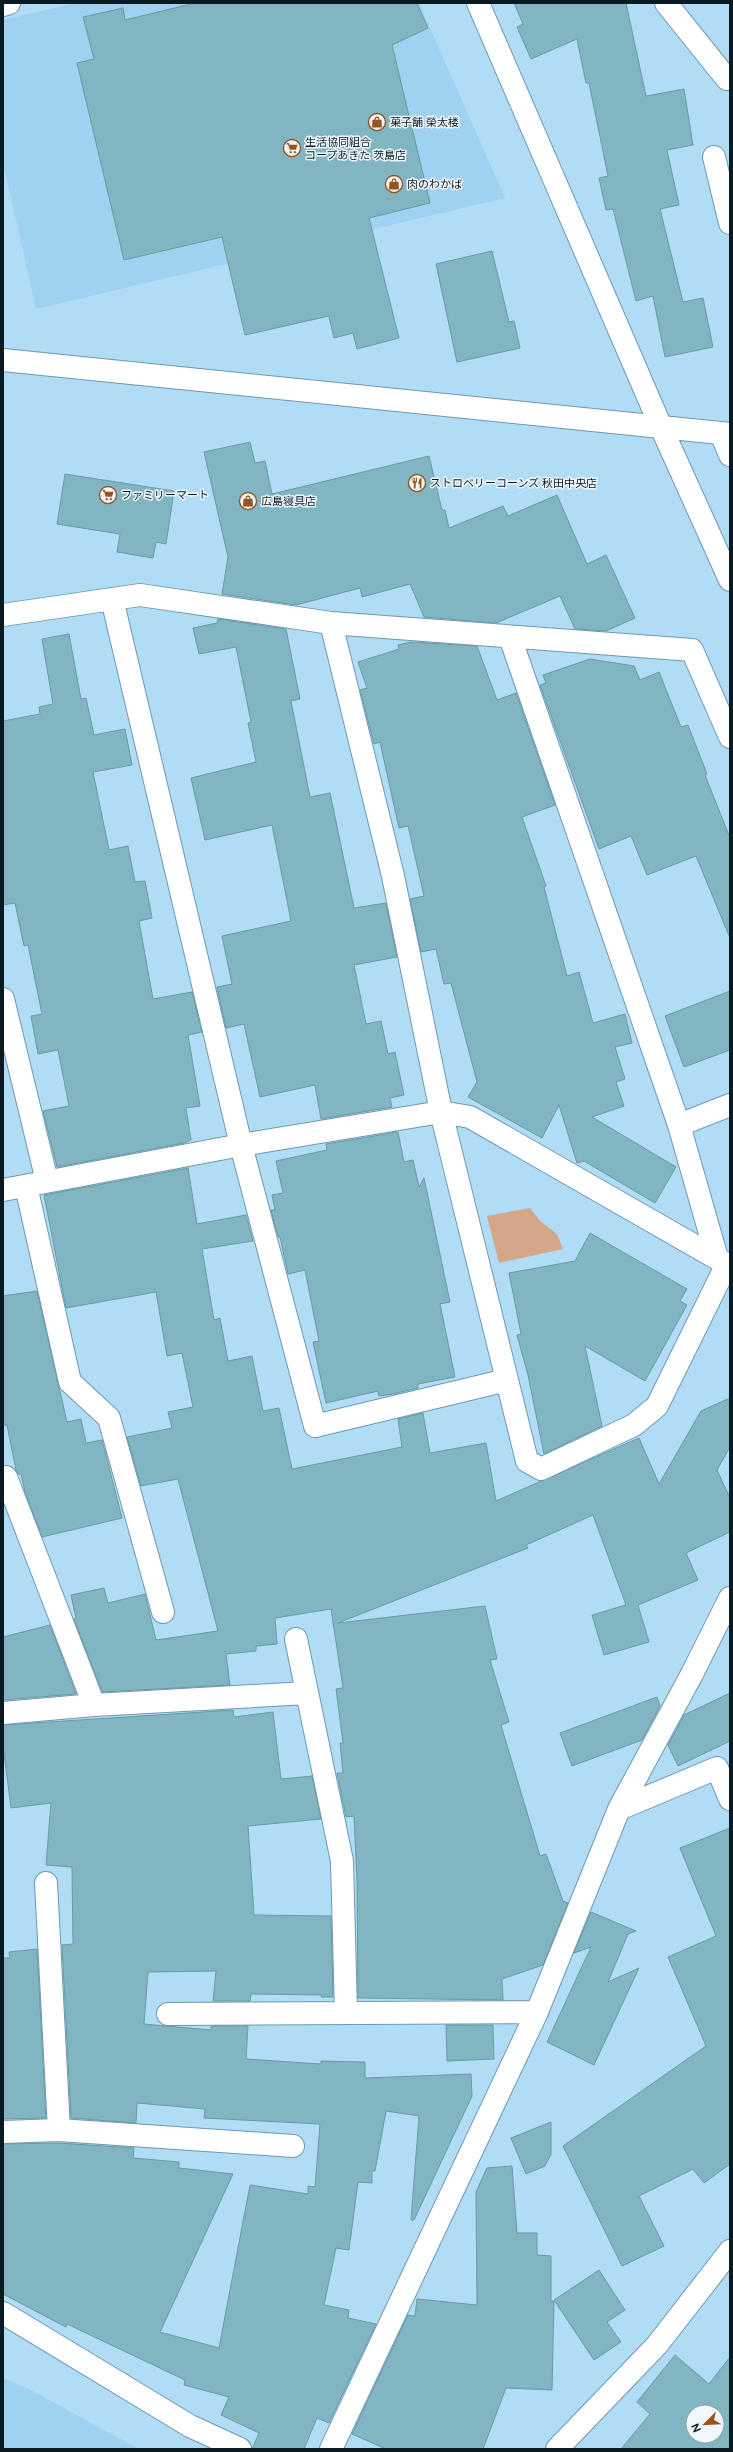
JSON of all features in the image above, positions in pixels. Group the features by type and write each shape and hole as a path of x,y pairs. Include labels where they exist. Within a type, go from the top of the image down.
{"street":[{"path":"3,4 9,3"},
{"path":"478,3 661,427 730,580"},
{"path":"666,3 727,79"},
{"path":"714,156 730,223"},
{"path":"3,360 725,433 730,455"},
{"path":"3,615 112,598 140,596 331,623 692,650 730,737"},
{"path":"112,598 241,1145 315,1426 507,1380"},
{"path":"331,623 393,876 441,1112 507,1380 527,1460 541,1469 634,1425 658,1406 725,1263 679,1125 510,637"},
{"path":"3,999 70,1382 109,1418 163,1612"},
{"path":"679,1125 730,1105"},
{"path":"3,1190 241,1145 441,1112 470,1117 725,1263"},
{"path":"6,1477 94,1704"},
{"path":"331,2449 537,2012 620,1809 692,1674 730,1598"},
{"path":"296,1639 342,1861 346,2014"},
{"path":"3,1713 94,1704 307,1693"},
{"path":"620,1809 717,1768 730,1799"},
{"path":"46,1883 59,2130"},
{"path":"168,2014 537,2012"},
{"path":"3,2132 59,2130 293,2146"},
{"path":"557,2449 657,2345 730,2251"},
{"path":"3,2313 190,2426 240,2449"}],"shaded area":[{"path":"76,3 419,3 505,198 36,309 3,162 3,20"},
{"path":"530,1208 540,1221 557,1234 563,1249 499,1263 487,1216"},
{"path":"3,2378 27,2388 139,2449 3,2449"}],"building":[{"path":"195,3 417,3 428,28 392,45 430,203 369,218 399,338 357,349 353,333 334,338 329,316 245,335 222,237 124,260 77,63 94,59 83,17 123,8 125,20"},
{"path":"514,3 626,3 646,96 684,89 693,145 667,150 679,205 660,209 683,302 703,298 713,347 665,357 653,296 636,301 613,209 606,210 599,178 608,176 589,83 586,83 577,39 531,59 517,27 523,24"},
{"path":"492,251 509,322 514,321 520,348 457,362 436,264"},
{"path":"250,442 255,463 265,461 272,494 429,456 442,510 445,510 449,528 503,506 508,516 557,495 587,564 606,555 635,618 606,631 575,629 560,596 496,623 424,617 410,584 362,597 360,588 296,605 222,594 228,557 204,452"},
{"path":"65,474 174,491 166,544 156,542 153,558 117,552 120,534 57,524"},
{"path":"218,619 286,629 300,699 291,701 310,797 330,793 354,908 386,903 397,957 354,965 366,1024 381,1021 388,1054 395,1052 404,1095 390,1098 392,1107 321,1119 315,1085 260,1097 244,1024 226,1028 217,987 232,984 222,936 291,921 272,825 205,840 191,778 256,762 248,723 251,722 236,647 199,654 193,628 217,623"},
{"path":"69,634 81,699 86,698 94,735 125,729 132,765 93,772 109,850 128,846 135,882 145,881 152,918 139,921 153,999 192,992 202,1032 188,1035 200,1106 186,1108 191,1140 184,1143 57,1167 43,1111 69,1106 58,1050 38,1054 31,1016 42,1014 28,945 24,946 15,903 3,905 3,721 40,714 39,707 53,704 42,639"},
{"path":"411,642 477,646 497,700 516,693 555,805 522,817 546,886 544,887 567,976 579,972 593,1023 625,1014 632,1043 615,1047 625,1079 616,1082 624,1106 592,1117 676,1167 655,1203 584,1161 577,1163 559,1105 542,1138 468,1097 477,1082 451,983 444,984 436,949 421,952 410,899 424,896 408,826 399,828 380,742 374,744 360,690 367,688 358,662 399,649 398,645"},
{"path":"590,659 634,666 640,680 659,672 681,727 688,725 707,774 705,775 730,838 730,938 696,856 647,875 631,836 599,849 540,685 546,683 543,675"},
{"path":"730,991 730,1050 684,1067 665,1016"},
{"path":"398,1132 404,1162 413,1160 419,1187 424,1178 450,1302 440,1304 455,1377 418,1384 418,1388 393,1394 379,1396 378,1391 326,1403 313,1342 319,1341 305,1270 288,1274 280,1237 278,1237 271,1210 275,1210 272,1195 283,1193 276,1161 327,1150 326,1144"},
{"path":"188,1168 197,1224 246,1215 253,1241 202,1249 214,1320 220,1318 228,1361 252,1356 263,1411 279,1408 292,1469 402,1447 398,1419 423,1413 430,1453 486,1443 496,1501 639,1438 659,1484 701,1411 730,1398 730,1447 717,1470 730,1498 730,1532 686,1553 698,1580 638,1605 649,1642 604,1655 592,1615 626,1605 593,1515 526,1545 528,1548 338,1623 485,1606 497,1659 490,1660 509,1722 501,1725 540,1856 546,1854 563,1901 568,1903 543,1965 502,1979 503,2000 358,1998 357,1881 354,1816 346,1817 337,1773 343,1773 340,1743 343,1743 336,1689 343,1688 331,1609 275,1618 277,1644 256,1646 256,1651 226,1654 230,1685 102,1692 74,1619 76,1618 71,1595 104,1588 108,1603 145,1594 156,1640 218,1631 178,1479 141,1486 127,1437 172,1428 168,1412 193,1407 182,1353 167,1356 156,1292 66,1308 44,1195"},
{"path":"590,1233 687,1289 680,1301 687,1305 645,1381 585,1346 602,1426 544,1454 528,1375 517,1335 521,1334 509,1273 575,1261"},
{"path":"37,1291 67,1422 81,1419 86,1443 102,1440 122,1518 42,1537 25,1492 21,1474 18,1474 16,1470 7,1425 3,1425 3,1296"},
{"path":"50,1625 76,1694 3,1700 3,1637"},
{"path":"730,1693 730,1741 678,1766 668,1745 684,1715"},
{"path":"657,1697 660,1706 642,1740 572,1766 560,1733"},
{"path":"233,1710 234,1717 273,1712 281,1779 312,1776 321,1819 248,1826 254,1915 331,1916 333,1997 321,1997 322,1995 251,1994 250,2001 213,2001 216,1971 148,1972 144,2024 211,2030 211,2026 248,2026 246,2059 321,2064 321,2061 365,2062 365,2078 471,2074 472,2096 414,2220 411,2220 419,2116 386,2111 375,2171 372,2171 372,2183 358,2182 349,2250 336,2248 324,2305 349,2310 348,2318 376,2324 329,2423 317,2418 304,2449 252,2449 259,2433 221,2415 229,2397 184,2385 185,2380 67,2324 66,2327 3,2294 3,2144 59,2143 134,2148 133,2158 179,2162 179,2168 233,2174 160,2332 219,2348 250,2185 308,2194 308,2186 315,2187 320,2124 204,2118 205,2109 137,2103 136,2123 71,2118 62,1945 73,1944 72,1867 46,1865 51,1803 11,1808 3,1746 3,1725"},
{"path":"730,1828 730,2164 704,2183 693,2169 639,2196 664,2246 622,2266 563,2146 706,2046 668,1957 716,1936 680,1848"},
{"path":"591,1912 636,1931 628,1934 608,1982 639,1968 594,2065 547,2042 591,1947 574,1953"},
{"path":"37,1949 46,2118 3,2119 3,1958 10,1958 9,1952"},
{"path":"446,2025 493,2025 494,2059 447,2061"},
{"path":"551,2122 551,2154 545,2166 526,2174 511,2138"},
{"path":"512,2166 517,2233 537,2233 537,2255 551,2256 551,2302 554,2301 552,2390 506,2388 483,2449 386,2449 352,2434 408,2315 415,2316 417,2299 477,2305 476,2192 487,2168"},
{"path":"599,2270 625,2310 607,2322 621,2342 594,2360 554,2300"},
{"path":"675,2355 709,2384 730,2357 730,2449 621,2449 650,2414 637,2402"}],"place":[{"name":"菓子舗 榮太楼","path":"377,122"},
{"name":"生活協同組合 コープあきた 茨島店","path":"292,148"},
{"name":"肉のわかば","path":"394,184"},
{"name":"ストロベリーコーンズ 秋田中央店","path":"417,483"},
{"name":"ファミリーマート","path":"108,495"},
{"name":"広島寝具店","path":"248,501"}]}
